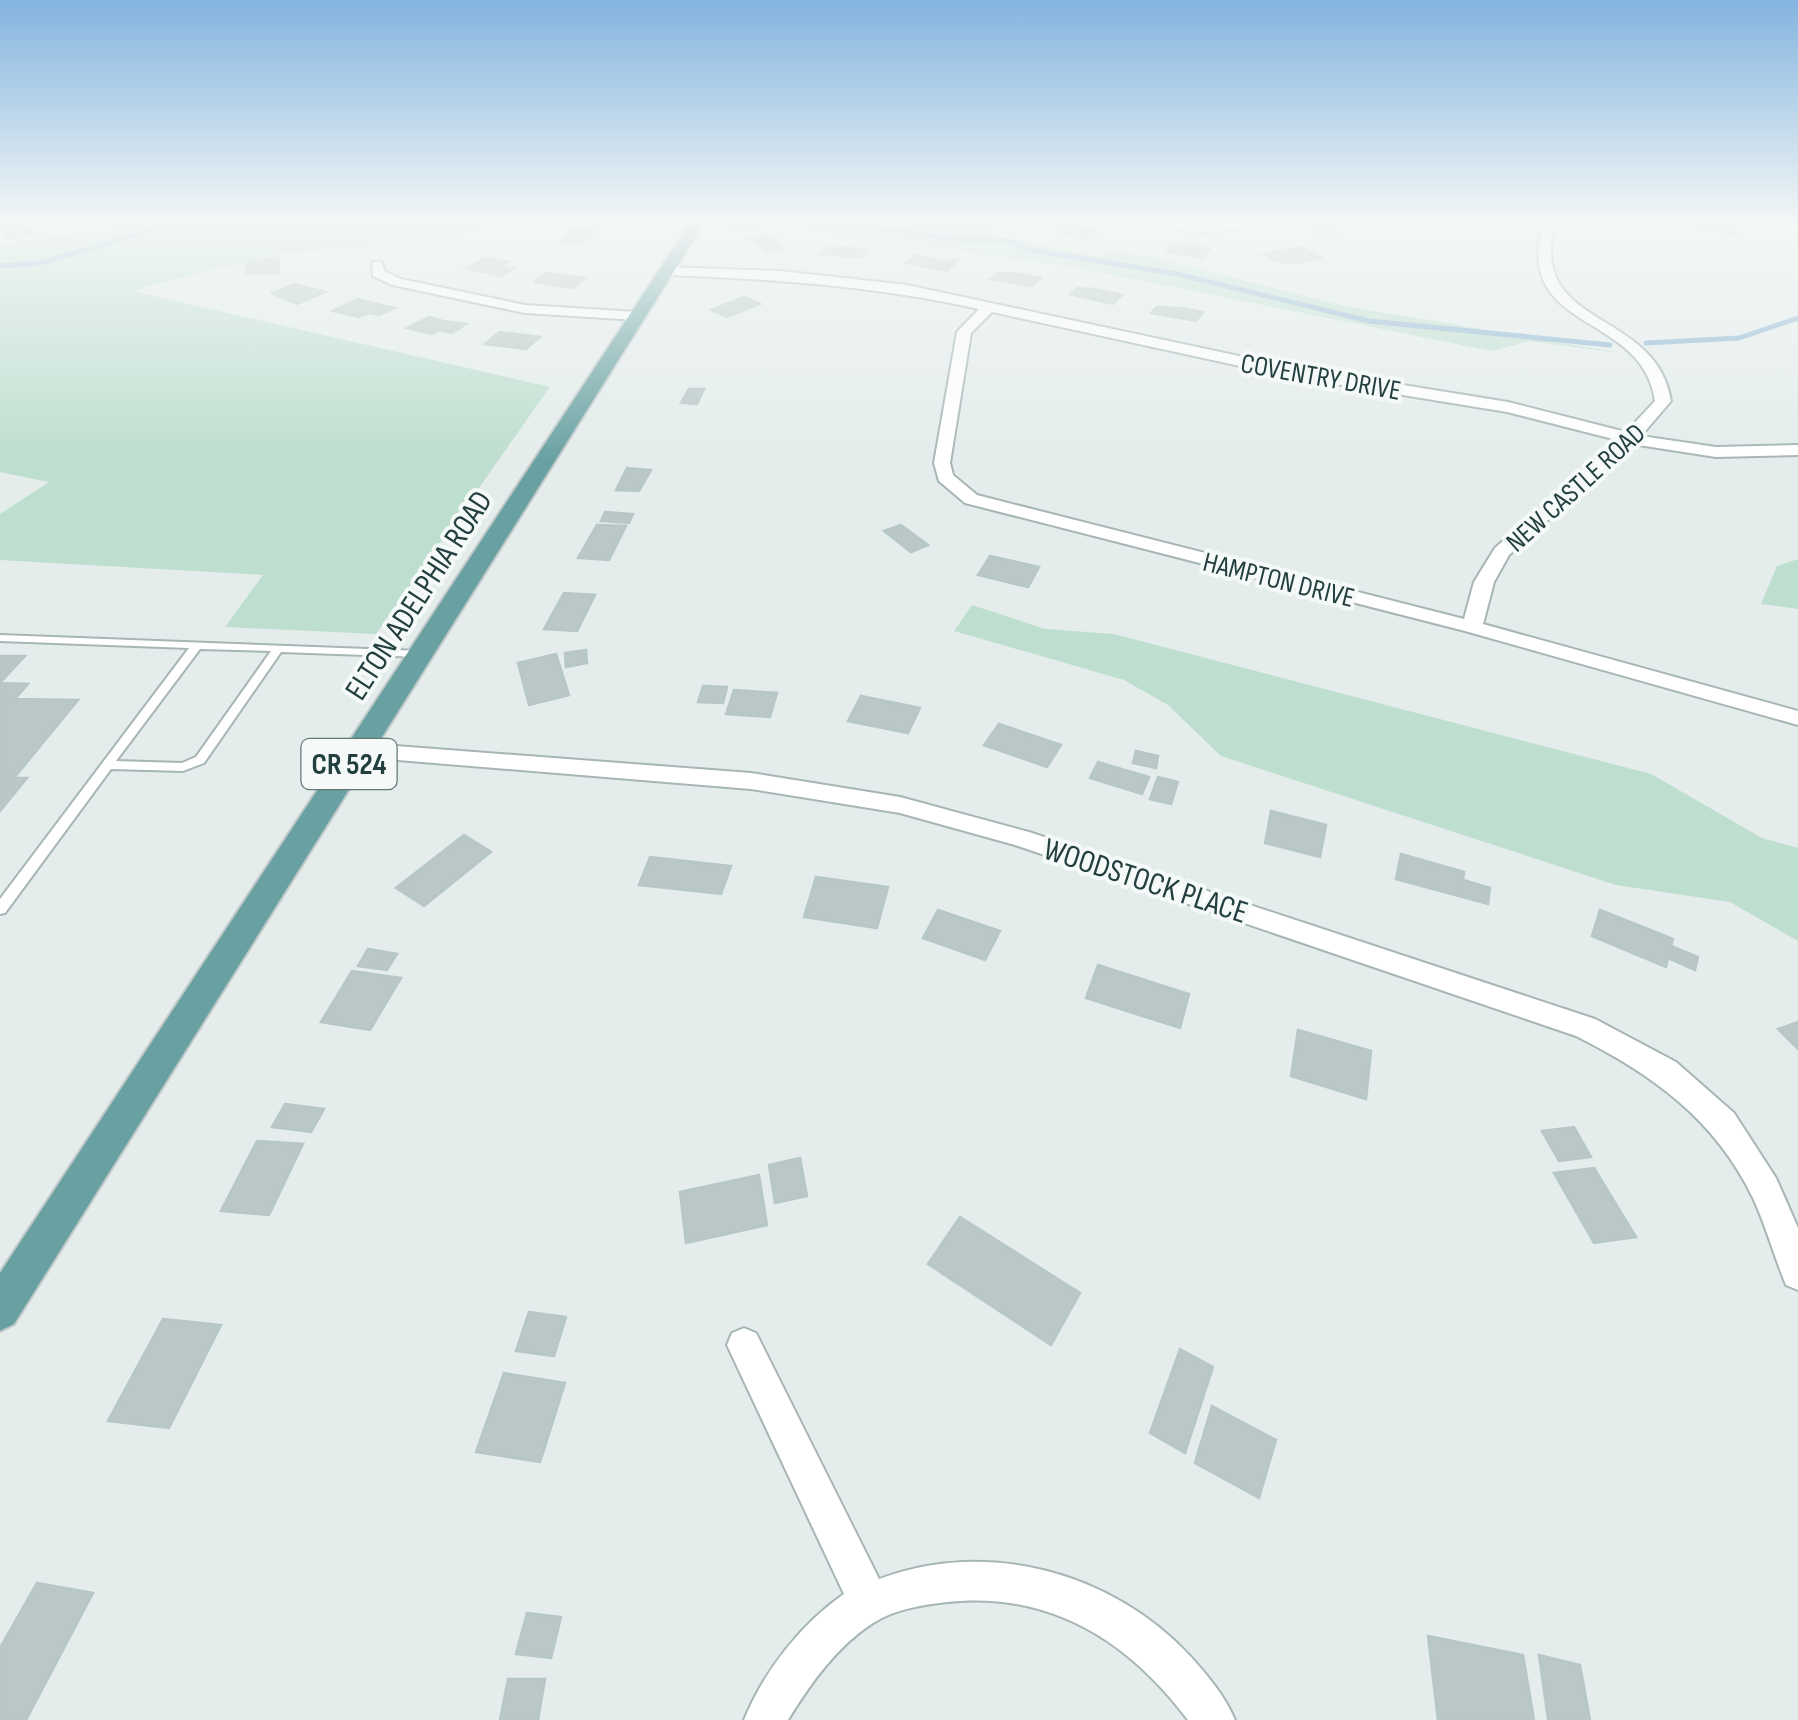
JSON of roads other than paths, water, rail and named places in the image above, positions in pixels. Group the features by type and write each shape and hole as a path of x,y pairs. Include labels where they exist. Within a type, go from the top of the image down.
{"main road":[{"name":"ELTON ADELPHIA ROAD","path":"0,1310 647,300"}],"street":[{"path":"480,300 506,306 637,316"},
{"name":"COVENTRY DRIVE","path":"957,300 1286,371 1508,406 1688,451 1798,450"},
{"name":"NEW CASTLE ROAD","path":"1472,627 1484,582 1502,552 1660,407 1661,379 1644,357 1571,300"},
{"name":"HAMPTON DRIVE","path":"990,306 964,332 942,463 955,489 982,504 1472,627 1798,718"},
{"name":"WOODSTOCK PLACE","path":"357,751 751,781 900,805 1020,838 1585,1027 1651,1061 1685,1086 1730,1130 1773,1199 1798,1273"},
{"path":"744,1346 869,1602"},
{"path":"765,1720 821,1641 869,1602 921,1588 984,1580 1060,1593 1114,1618 1164,1658 1214,1720"}],"lane":[{"path":"0,638 420,654"},
{"path":"0,909 198,645"},
{"path":"108,765 183,767 200,760 278,649"}],"waterway":[{"path":"1284,300 1369,321 1610,345"},
{"path":"1646,343 1739,338 1798,318"}]}
